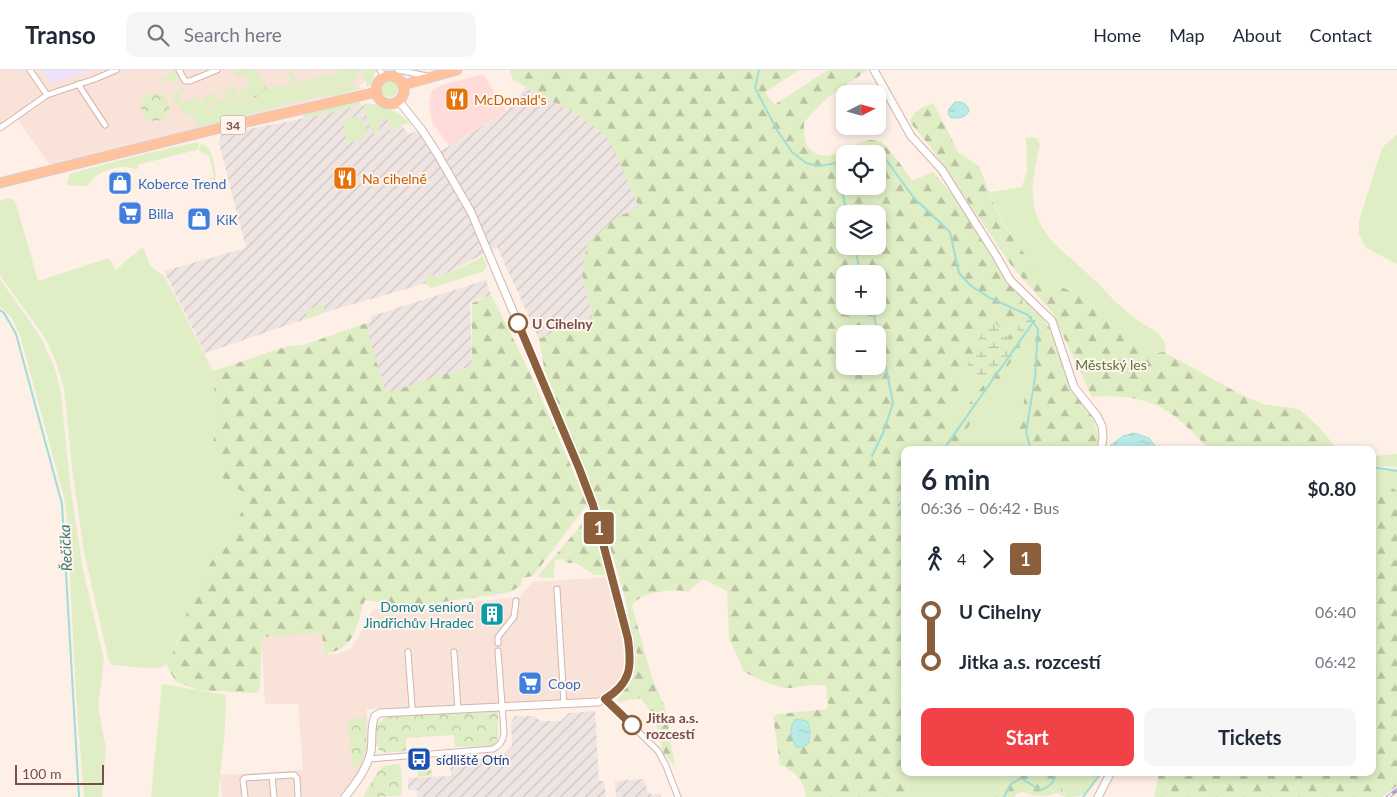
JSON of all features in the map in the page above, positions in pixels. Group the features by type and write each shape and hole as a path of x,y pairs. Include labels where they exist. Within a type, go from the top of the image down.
{"main road":[{"path":"403,85 457,70"},
{"path":"382,74 396,77 403,85 403,95 391,103 384,102 377,92 382,74"},
{"name":"34","path":"0,183 216,129 377,92"}],"street":[{"path":"30,70 47,95"},
{"path":"0,128 47,95 116,70"},
{"path":"179,70 186,81 217,70"},
{"path":"398,70 433,77"},
{"path":"874,70 911,136 942,170 1010,280 1052,321 1074,387 1097,416 1102,426 1102,446"},
{"path":"78,84 105,125"},
{"path":"345,797 363,773 369,759 372,745 372,723 376,716 385,712 598,702 614,693 626,678 631,657 593,505 576,458 470,212 422,130 398,100"},
{"path":"557,589 564,704"},
{"path":"498,643 498,637 514,617 516,601"},
{"path":"369,759 493,749 498,747 503,739 504,732 498,650"},
{"path":"408,652 412,707"},
{"path":"454,652 458,709"},
{"path":"605,699 658,751 678,797"},
{"path":"245,797 245,778 294,775 297,778 298,797"},
{"path":"272,776 274,797"},
{"path":"1098,797 1109,776"}],"shaded area":[{"path":"0,70 378,70 353,91 50,165 13,113 0,124"},
{"path":"42,70 94,70 51,83"},
{"path":"483,74 506,111 449,146 432,122 429,103 432,90 442,85"},
{"name":"U Cihelny","path":"526,87 582,117 610,139 639,207 616,218 582,274 593,317 539,339 497,247 430,282 326,312 205,353 164,271 246,248 219,143 221,134 364,105 389,112 409,134 417,131 434,155 507,111"},
{"path":"486,280 491,295 470,302 472,366 386,394 368,335 369,322 372,316"},
{"path":"608,577 626,650 625,670 613,690 599,697 457,706 367,709 368,747 361,768 340,797 222,797 220,775 303,770 298,704 265,704 261,637 322,633 324,654 337,654 352,648 373,609 429,609 519,597 533,582"},
{"path":"595,711 599,781 604,781 606,797 417,797 417,790 408,790 408,778 451,776 450,761 500,758 512,746 511,723 515,716 534,716 541,721 561,721 569,713"},
{"path":"644,779 647,791 652,795 661,793 661,797 616,797 615,781"}],"green space":[{"path":"175,70 178,78 172,86 173,83 168,79 162,83 160,81"},
{"path":"238,70 255,70 269,89 276,86 347,86 364,88 334,96 319,96 199,127 194,118 183,111 171,96 182,88 184,91 178,95 184,104 196,96 205,108 209,109 223,99 227,103 239,94 244,101 268,91 260,81 251,88 253,95 244,99 239,91 250,83 243,74 237,78 234,74"},
{"path":"287,70 293,72 295,78 301,81 337,73 338,70 361,70 352,84 334,86 292,84"},
{"path":"363,70 373,70 373,83 367,87"},
{"path":"510,70 799,70 765,92 774,105 828,70 868,70 846,85 836,85 836,92 828,97 804,122 806,144 811,150 822,155 836,154 836,195 886,195 886,147 912,181 933,172 955,198 1009,281 1023,298 1017,335 1011,340 989,317 946,421 946,427 953,425 1006,356 1012,360 956,446 901,446 901,613 898,621 901,623 901,669 894,673 896,691 901,705 901,776 910,776 907,797 806,797 798,777 780,764 773,716 827,709 826,686 785,688 769,684 744,672 729,638 727,591 703,579 688,592 666,591 649,594 636,601 632,606 652,678 665,707 675,767 664,755 654,718 641,698 619,702 617,700 633,678 637,654 624,594 594,493 545,372 539,339 593,317 582,274 587,244 616,218 639,207 609,139 582,117 513,80","holes":["793,723 809,725 811,735 808,744 791,732"]},
{"path":"261,81 268,91 254,98 251,88"},
{"path":"387,81 393,81 398,86 396,95 387,97 382,92 382,86"},
{"path":"232,87 238,93 227,101 222,94"},
{"path":"213,92 219,100 211,104 212,106 206,107 201,101"},
{"path":"155,93 165,97 169,107 165,117 155,121 145,117 141,107 145,97"},
{"path":"359,102 362,105 303,119 304,113"},
{"name":"Městský les","path":"933,103 959,153 979,166 1006,229 1047,281 1076,293 1129,338 1156,353 1164,352 1238,393 1263,404 1299,409 1320,428 1335,446 1206,446 1179,419 1159,406 1131,398 1112,396 1092,397 1052,312 1011,265 932,149 910,122 913,115"},
{"path":"364,104 377,105 398,113 412,128 407,123 389,131 388,128 391,126 386,118 377,123 381,125 375,136 369,126"},
{"path":"356,116 363,119 368,133 363,134 363,139 347,143 343,122"},
{"path":"1397,134 1397,264 1367,248 1359,235 1359,221 1382,148"},
{"path":"1026,138 1036,138 1040,144 1034,177 1033,197 1035,211 1045,232 1061,250 1125,310 1158,334 1165,344 1166,351 1156,352 1144,348 1119,330 1076,293 1046,280 1014,241 998,213 990,192 1022,187 1027,170"},
{"path":"870,140 882,142 885,145 854,145"},
{"path":"198,142 197,150 137,165 138,169 121,167 110,169 98,174 88,186 67,185 69,175 72,173"},
{"path":"200,144 205,145 211,153 216,181 210,178 214,177 209,156 199,151"},
{"path":"6,198 13,199 16,204 38,281 109,258 117,270 142,248 144,249 150,266 164,276 213,371 216,418 213,445 218,466 215,472 244,493 246,506 204,577 187,614 173,653 168,662 163,666 152,668 113,665 109,662 84,552 72,468 64,388 46,339 0,275 0,201"},
{"path":"482,255 487,265 482,272 431,288 426,284 425,279 427,277 435,274 437,278 479,259"},
{"path":"0,279 40,336 55,369 61,394 70,484 83,570 104,660 98,707 106,748 102,797 84,797 76,693 67,518 64,497 20,335 11,317 0,306"},
{"path":"491,295 542,399 587,505 533,576 522,578 521,586 507,593 443,602 416,608 365,600 350,641 338,650 324,655 322,633 262,637 260,688 256,693 199,690 176,682 166,664 174,652 188,610 207,569 246,506 244,502 240,503 237,501 244,493 215,472 218,466 213,445 216,418 213,371 288,346 304,345 369,322 368,335 386,393 472,366 472,303"},
{"path":"1023,298 1040,314 1016,446 953,446 953,425 946,428 946,421 978,340 1017,335"},
{"path":"1023,298 1040,314 1012,360 1006,356 987,380 967,367 989,317 1011,340 1017,335"},
{"path":"323,305 326,312 307,319 306,313 308,309"},
{"path":"1040,314 1053,333 1076,392 1093,418 1100,446 1016,446"},
{"path":"1397,454 1397,467 1376,466 1376,456"},
{"path":"1376,468 1397,469 1397,491 1376,479"},
{"path":"1376,479 1397,491 1397,786 1382,797 1154,797 1158,776 1376,776"},
{"path":"589,511 606,575 594,575 576,563 566,563 564,559 555,560 553,578 537,577 577,530"},
{"path":"901,669 901,705 896,691 894,673"},
{"path":"162,684 226,695 225,729 218,797 151,797"},
{"path":"495,710 498,713 498,736 496,743 491,746 455,747 454,735 406,738 406,751 386,753 379,750 375,739 377,726 389,716"},
{"path":"365,718 367,746 360,766 352,767 348,719"},
{"path":"425,759 430,763 432,775 418,777 417,761"},
{"path":"399,764 401,767 402,792 400,796 363,797 377,773 384,766"},
{"path":"910,776 1003,776 993,797 907,797"},
{"path":"1003,776 1066,776 1062,787 1066,797 1057,793 1040,796 1023,792 1018,793 1014,797 993,797"},
{"path":"1066,776 1098,776 1088,792 1079,796 1066,797 1061,785"}],"water":[{"path":"955,102 966,105 969,111 966,115 959,118 951,118 948,114 949,109"},
{"path":"1134,433 1149,438 1155,446 1110,446 1123,436"},
{"path":"796,719 807,721 810,727 808,744 802,747 796,747 792,736 791,729"}],"waterway":[{"path":"759,70 755,88 777,130 792,152 806,163 819,166 836,163"},
{"path":"886,160 914,198 950,232 959,273 971,286 990,298 1028,315 1038,329 1035,378 1026,432 1030,446"},
{"path":"843,195 845,205"},
{"path":"856,255 859,265"},
{"name":"Řečička","path":"0,310 4,313 16,334 62,504 79,797"},
{"path":"872,456 883,433 893,403 873,315"},
{"path":"946,446 1034,321"},
{"path":"1376,468 1397,471"},
{"path":"898,506 901,503"},
{"path":"1004,797 1011,784 1021,778 1040,790 1051,784 1055,776"},
{"path":"1083,797 1099,776"}],"railway":[{"path":"1388,797 1397,790"}],"bus line":[{"name":"1","path":"518,323 593,505 631,657 630,666 622,685 605,699 632,725"}],"place":[{"name":"McDonald's","path":"457,99"},
{"name":"Na cihelně","path":"345,178"},
{"name":"Koberce Trend","path":"120,183"},
{"name":"Billa","path":"130,213"},
{"name":"KiK","path":"199,219"},
{"name":"U Cihelny","path":"518,323"},
{"name":"Domov seniorů Jindřichův Hradec","path":"492,614"},
{"name":"Coop","path":"530,683"},
{"name":"Jitka a.s. rozcestí","path":"632,725"},
{"name":"sídliště Otín","path":"419,759"}]}
